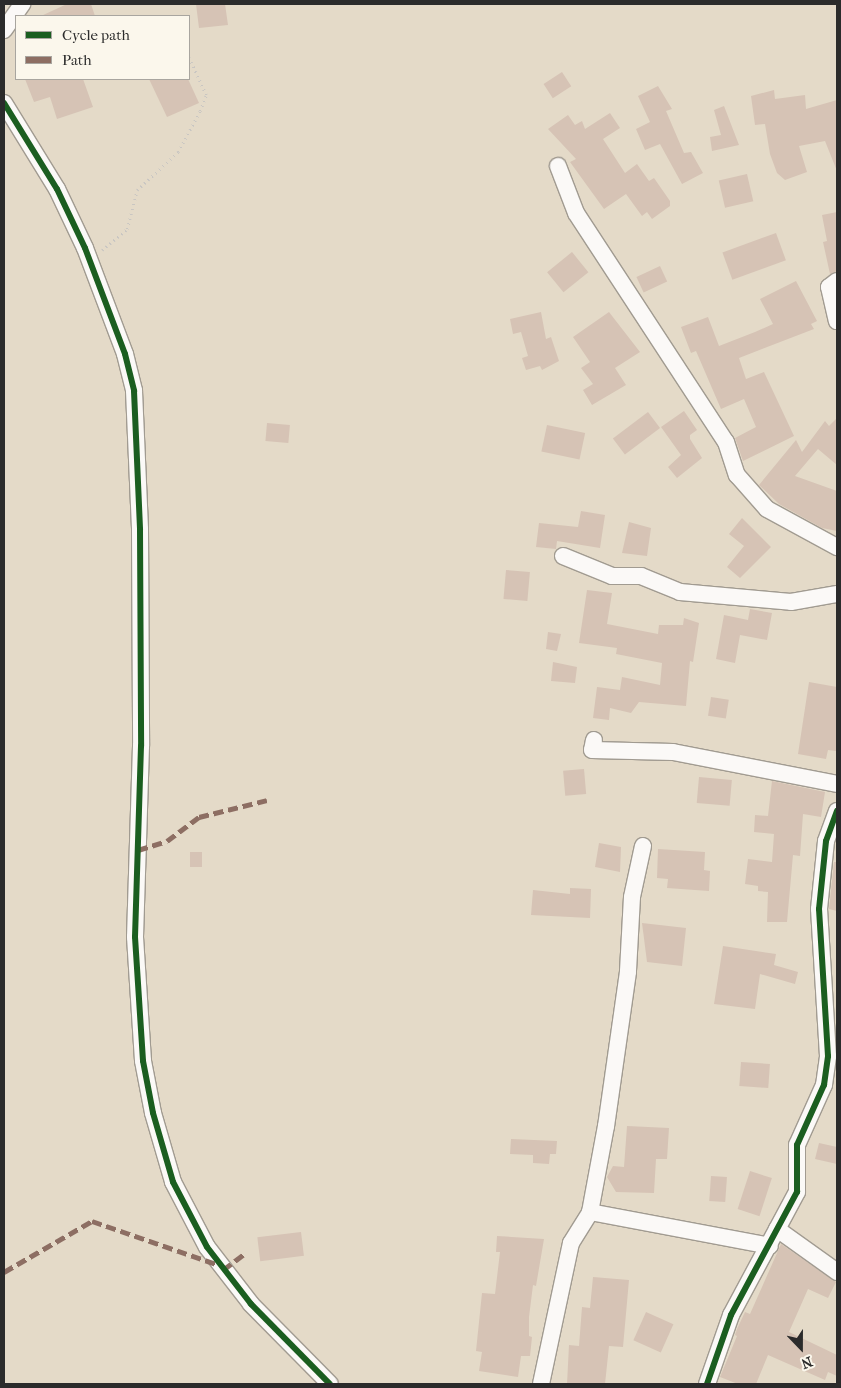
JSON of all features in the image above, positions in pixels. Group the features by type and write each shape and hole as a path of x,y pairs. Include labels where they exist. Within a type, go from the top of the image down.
{"street":[{"path":"4,30 22,4"},
{"path":"4,103 56,189 90,261 131,375 138,436 140,746 135,937 143,1061 153,1113 173,1182 207,1247 251,1304 330,1384"},
{"path":"558,166 576,213 726,442 737,475 767,510 837,547"},
{"path":"837,281 829,287 837,322"},
{"path":"563,556 612,576 641,576 680,592 791,602 837,594"},
{"path":"594,740 592,750 673,752 837,784"},
{"path":"707,1384 731,1315 770,1246 796,1192 797,1145 824,1085 827,1065 819,909 826,840 837,811"},
{"path":"542,1384 571,1242 590,1212 608,1116 628,972 632,896 643,846"},
{"path":"590,1212 770,1246"},
{"path":"777,1229 837,1272"}],"path":[{"path":"90,261 128,229 137,190 178,152 200,111 206,95 190,60"}],"building":[{"path":"67,4 91,4 95,15 43,15"},
{"path":"196,4 225,4 228,25 199,28"},
{"path":"562,72 571,86 553,98 544,84"},
{"path":"25,80 83,80 93,107 57,119 50,97 34,102"},
{"path":"149,80 188,80 199,103 167,117"},
{"path":"658,86 672,109 666,111 684,153 691,152 703,173 682,184 660,144 645,150 636,129 650,122 638,96"},
{"path":"774,90 775,99 805,95 806,109 837,100 837,171 825,141 799,146 807,172 785,180 777,173 770,154 765,124 755,125 751,96"},
{"path":"724,106 739,145 712,151 710,137 721,135 714,110"},
{"path":"610,113 620,128 603,139 625,173 637,164 649,181 654,178 670,201 670,206 652,219 647,212 642,216 626,194 604,209 570,162 576,159 548,129 568,115 575,125 582,121 585,129"},
{"path":"747,174 753,201 725,208 719,181"},
{"path":"837,212 837,271 830,274 823,242 827,241 822,215"},
{"path":"776,233 786,260 732,280 722,252"},
{"path":"572,252 588,272 563,292 547,272"},
{"path":"660,266 667,281 644,292 636,277"},
{"path":"796,281 817,321 811,324 814,329 739,358 746,379 764,372 794,436 743,461 735,438 756,427 744,399 721,409 696,351 691,353 681,327 708,317 719,346 755,332 773,324 760,299"},
{"path":"541,312 546,339 551,337 559,361 542,370 540,366 526,370 522,358 528,356 521,332 513,334 510,319"},
{"path":"609,312 640,352 615,368 626,385 592,405 583,390 593,384 581,368 590,362 573,337"},
{"path":"684,411 697,430 690,435 690,439 702,458 677,478 668,467 681,455 661,427"},
{"path":"648,412 660,428 625,454 613,438"},
{"path":"837,418 837,465 818,449 795,476 837,491 837,531 822,528 779,504 759,485 796,440 802,452 825,421 829,426"},
{"path":"267,423 290,425 288,443 265,441"},
{"path":"547,425 585,433 580,460 541,451"},
{"path":"581,511 605,515 600,548 557,541 556,549 536,547 539,523 578,527"},
{"path":"742,518 771,547 740,578 727,567 744,546 729,534"},
{"path":"629,522 651,528 647,556 622,553"},
{"path":"506,570 530,572 527,601 503,599"},
{"path":"587,590 612,593 607,624 658,634 659,625 683,625 684,618 699,623 693,662 690,661 686,706 639,702 631,713 610,708 609,720 593,718 597,687 620,690 622,677 660,685 662,663 616,654 617,648 579,643"},
{"path":"750,609 772,613 767,640 740,635 735,663 716,659 724,615 748,620"},
{"path":"548,632 561,634 557,651 546,649"},
{"path":"553,662 577,667 575,683 551,681"},
{"path":"809,682 837,687 836,751 828,750 826,759 798,754"},
{"path":"711,697 729,700 726,719 708,716"},
{"path":"584,769 586,794 565,796 563,771"},
{"path":"699,777 732,780 730,806 697,803"},
{"path":"772,781 825,792 821,817 803,814 800,856 793,855 787,922 767,922 768,892 758,891 758,886 745,884 748,859 772,862 774,834 754,832 755,815 768,816"},
{"path":"599,843 621,847 620,872 595,867"},
{"path":"658,849 705,852 704,870 710,871 709,891 667,888 668,879 657,878"},
{"path":"190,852 202,852 202,867 190,867"},
{"path":"834,862 837,862 837,911 829,909"},
{"path":"570,888 591,889 590,918 531,915 533,890 570,894"},
{"path":"642,923 686,928 682,966 647,962"},
{"path":"723,946 776,954 774,965 798,972 795,984 760,974 755,1009 714,1004"},
{"path":"741,1062 770,1064 768,1088 739,1086"},
{"path":"627,1126 669,1128 667,1159 656,1159 654,1193 616,1192 607,1177 613,1166 624,1167"},
{"path":"511,1139 557,1141 556,1154 550,1154 549,1164 533,1163 533,1155 510,1154"},
{"path":"819,1143 837,1147 837,1164 815,1159"},
{"path":"750,1171 772,1178 760,1216 738,1209"},
{"path":"711,1176 727,1177 725,1202 709,1201"},
{"path":"301,1232 304,1256 260,1261 257,1237"},
{"path":"497,1236 544,1239 536,1286 533,1285 529,1317 529,1336 532,1337 530,1356 521,1356 518,1377 479,1371 482,1352 476,1351 482,1293 495,1294 500,1252 496,1252"},
{"path":"781,1244 836,1282 828,1298 808,1289 789,1332 837,1355 837,1376 828,1372 825,1380 768,1355 756,1384 738,1384 720,1377 737,1336 735,1335 737,1329 745,1312 750,1314"},
{"path":"593,1277 629,1280 623,1347 609,1346 605,1384 567,1384 569,1345 579,1346 582,1307 590,1308"},
{"path":"646,1312 673,1324 661,1353 633,1340"}],"marked path":[{"path":"138,850 167,841 199,817 267,800"},
{"path":"4,1272 92,1221 219,1265"},
{"path":"223,1270 244,1254"}],"cycle path":[{"path":"4,103 57,189 85,248 125,354 134,391 140,530 141,746 135,937 143,1061 153,1113 173,1182 207,1247 251,1304 330,1384"},
{"path":"707,1384 731,1315 797,1192 797,1145 824,1085 828,1056 819,909 826,841 837,811"}]}
